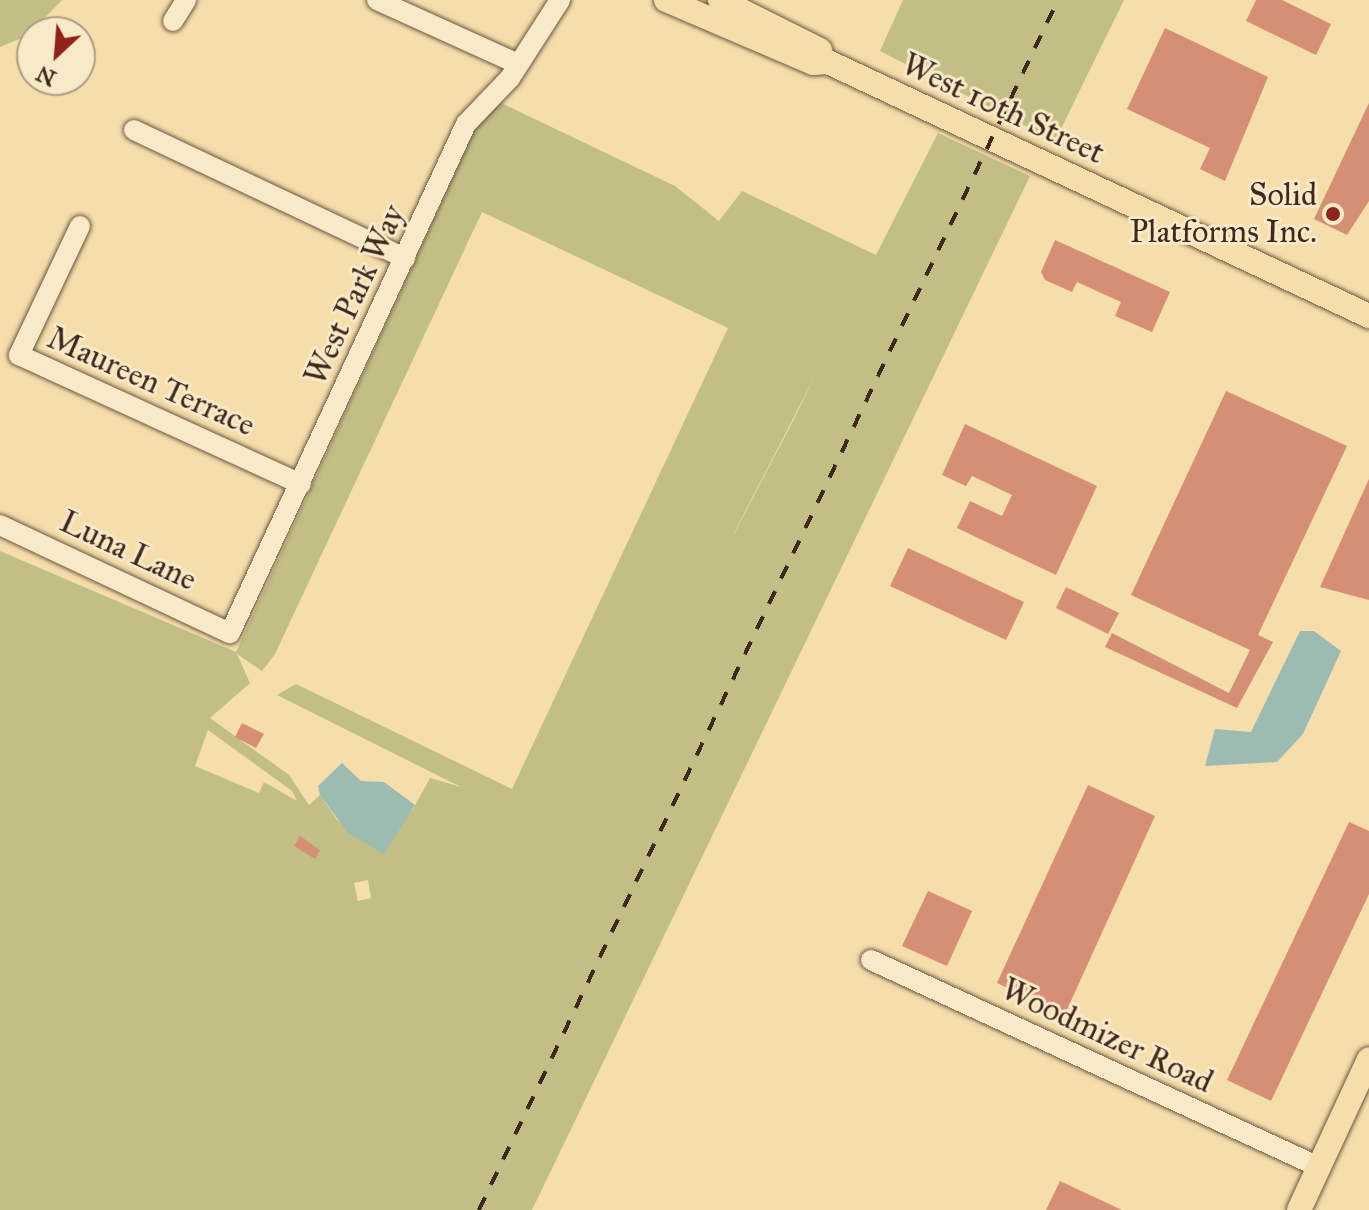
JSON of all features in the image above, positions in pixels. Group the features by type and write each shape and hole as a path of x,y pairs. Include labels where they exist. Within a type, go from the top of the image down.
{"main road":[{"name":"West 10th Street","path":"666,0 828,62 1369,316"},
{"name":"West 10th Street","path":"720,0 819,49 828,62"},
{"path":"1299,1210 1369,1059"}],"street":[{"path":"173,21 186,0"},
{"path":"377,0 518,64"},
{"name":"West Park Way","path":"230,633 469,120 518,64 560,0"},
{"path":"134,130 405,258"},
{"name":"Maureen Terrace","path":"80,226 19,355 301,484"},
{"name":"Luna Lane","path":"0,525 230,633"},
{"name":"Woodmizer Road","path":"871,960 1318,1167"}],"shaded area":[{"path":"0,0 62,0 46,16 16,16 16,40 0,47"},
{"path":"903,0 1124,0 1055,141 880,51"},
{"path":"497,101 675,186 719,221 742,191 876,255 938,133 1030,176 532,1210 0,1210 0,551 236,652 477,125","holes":["482,212 728,328 512,789 296,684 277,695 461,787 430,778 412,811 338,821 320,795 309,805 289,775 210,718 250,683 237,654 262,671 275,654","815,376 793,421 734,534","208,730 292,791 297,801 264,782 259,793 195,766","368,880 371,898 358,901 354,883"]}],"water":[{"path":"1300,631 1314,631 1341,651 1303,734 1277,762 1205,766 1215,729 1251,732"},
{"path":"342,763 361,781 384,782 415,805 384,854 348,833 320,795 318,786"}],"building":[{"path":"1256,0 1282,0 1331,24 1316,55 1246,21"},
{"path":"1165,28 1268,77 1225,181 1200,169 1210,148 1127,109"},
{"path":"1369,103 1369,201 1347,235 1314,219"},
{"path":"1055,240 1170,292 1152,332 1115,316 1121,302 1077,282 1072,292 1045,280 1041,272"},
{"path":"1226,391 1347,446 1258,635 1273,642 1237,708 1105,647 1112,633 1229,693 1250,650 1131,595"},
{"path":"965,424 1097,486 1056,575 957,528 970,501 1002,516 1012,495 972,476 966,486 942,475"},
{"path":"1369,479 1369,600 1320,587"},
{"path":"908,548 1024,602 1006,640 890,586"},
{"path":"1066,587 1119,613 1108,634 1056,608"},
{"path":"242,723 264,734 256,748 235,737"},
{"path":"1088,785 1155,816 1065,1014 997,983"},
{"path":"1349,822 1369,831 1369,894 1271,1101 1227,1080"},
{"path":"300,836 320,850 315,859 294,846"},
{"path":"928,891 972,911 947,966 902,946"},
{"path":"1060,1181 1122,1210 1046,1210"}],"railway":[{"path":"479,1210 1058,0"}],"place":[{"name":"Solid Platforms Inc.","path":"1333,214"}]}
